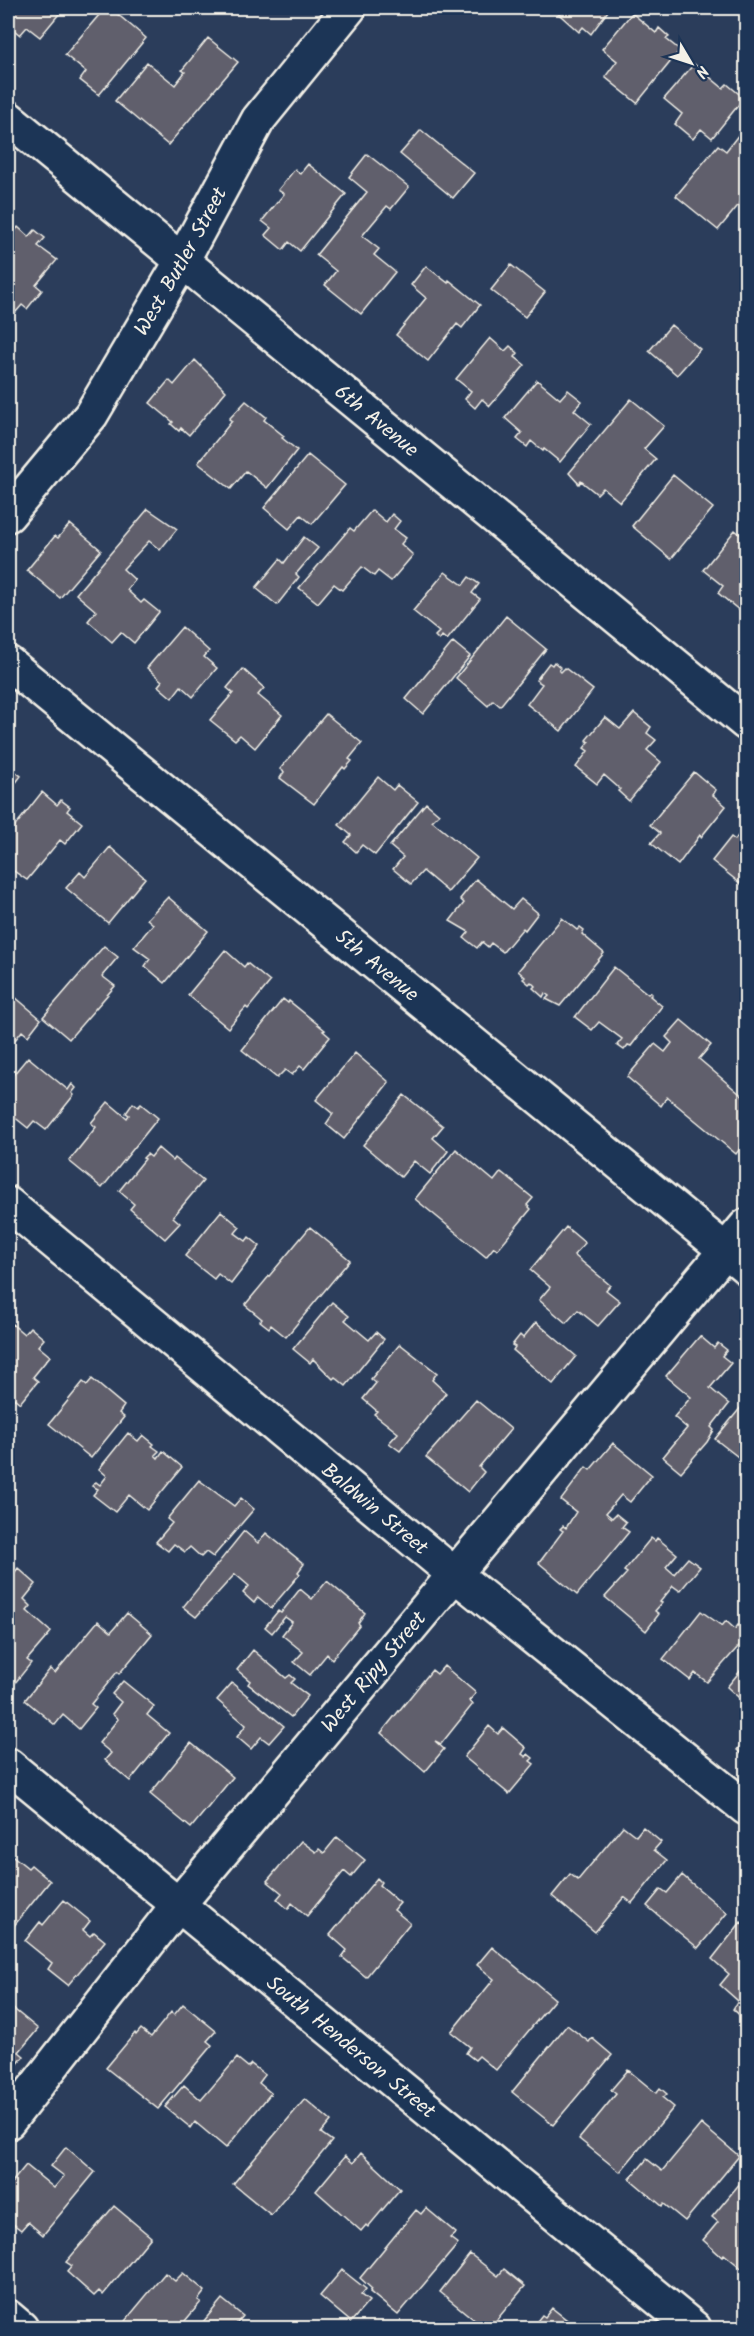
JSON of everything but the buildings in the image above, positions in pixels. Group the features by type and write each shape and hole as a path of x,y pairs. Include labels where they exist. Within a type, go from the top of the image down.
{"street":[{"name":"West Butler Street","path":"8,515 91,415 182,261 258,120 349,8"},
{"name":"6th Avenue","path":"8,118 747,723"},
{"name":"5th Avenue","path":"8,663 740,1248"},
{"name":"Baldwin Street","path":"8,1204 454,1574 747,1808"},
{"name":"West Ripy Street","path":"8,2122 178,1905 454,1574 740,1248"},
{"name":"South Henderson Street","path":"8,1765 694,2328"},
{"path":"8,2318 21,2328"}]}
